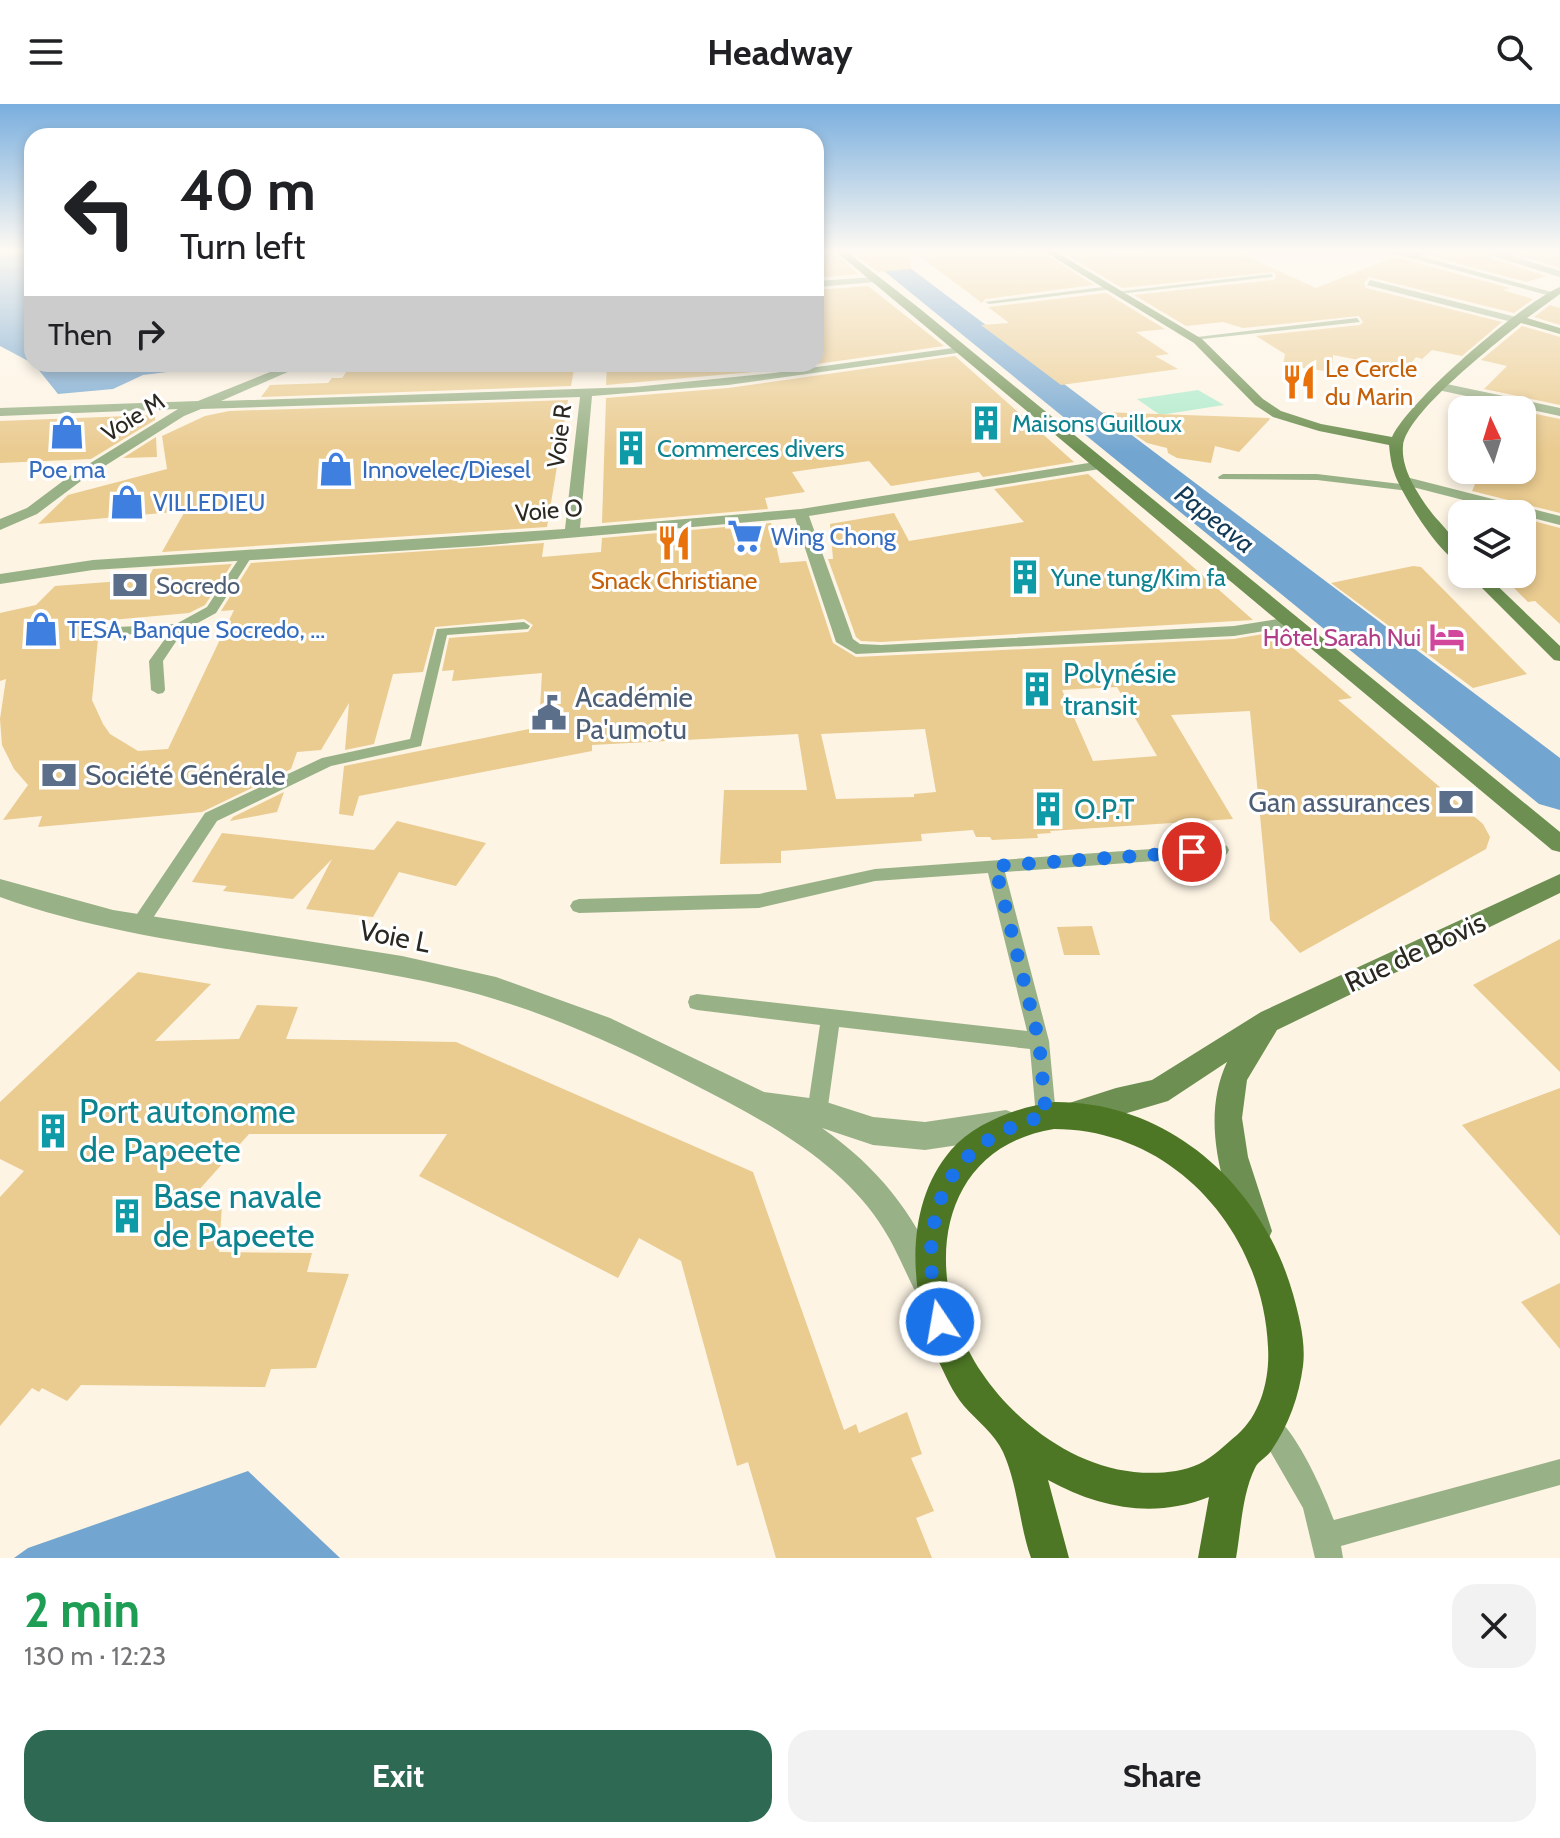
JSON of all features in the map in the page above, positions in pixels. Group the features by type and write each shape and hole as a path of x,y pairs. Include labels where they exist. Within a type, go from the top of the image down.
{"main road":[{"path":"920,317 1560,844"},
{"path":"1159,317 1193,338 1263,406 1277,414 1319,427 1396,442"},
{"path":"1448,542 1415,502 1399,468 1396,442 1404,427 1442,387 1520,317"},
{"path":"1516,319 1560,331"},
{"path":"1490,588 1560,656"},
{"name":"Rue de Bovis","path":"1046,1117 1158,1092 1270,1020 1560,883"},
{"path":"1261,1248 1248,1225 1215,1185 1177,1152 1136,1129 1115,1122 1046,1117 1001,1130 968,1155 943,1191 931,1237 932,1291 948,1343 969,1384 991,1413 1016,1438 1053,1464 1079,1476 1134,1492 1184,1487 1208,1480 1239,1461 1256,1445 1268,1425 1282,1384 1286,1338 1278,1293 1238,1172 1227,1116 1233,1080 1270,1020"},
{"path":"1016,1438 1050,1558"},
{"path":"1217,1558 1228,1497 1239,1461"}],"street":[{"path":"1507,317 1516,319"},
{"path":"824,368 960,350"},
{"name":"Voie M","path":"0,525 32,511 134,441 200,403 279,372"},
{"path":"0,412 200,403 586,393 793,372"},
{"path":"1442,387 1560,412"},
{"name":"Voie R","path":"572,532 586,393"},
{"name":"Voie O","path":"0,579 93,565 478,541 801,513 1101,465"},
{"path":"1407,485 1560,521"},
{"path":"801,513 845,642 856,649 1234,631 1290,622"},
{"name":"Voie L","path":"0,888 139,925 398,966 493,987 586,1019 760,1103"},
{"path":"760,1103 817,1113 873,1131 925,1136 1046,1117"},
{"path":"760,1103 837,1156 884,1204 932,1291"}],"lane":[{"path":"1193,338 1357,320"},
{"path":"1223,477 1317,477 1407,485"},
{"path":"98,632 179,628 212,610 246,556"},
{"path":"139,925 161,897 211,817 327,762 416,743 441,632 524,626"},
{"path":"158,690 156,661 179,628"},
{"path":"579,906 759,901 875,875 1221,850"},
{"path":"995,866 1039,1041 1046,1117"},
{"path":"697,1002 1039,1041"},
{"path":"817,1113 831,1018"},
{"path":"1268,1425 1302,1474 1327,1547 1560,1472"}],"green space":[{"path":"1198,390 1224,405 1160,415 1137,399"}],"water":[{"path":"0,317 24,317 24,359 0,346"},
{"path":"40,372 167,372 143,375 113,389 58,394"},
{"path":"248,1471 340,1558 14,1558 28,1548"}],"building":[{"path":"824,317 907,317 944,346 824,363"},
{"path":"1001,317 1145,317 1165,329 1136,332 1169,354 1155,356 1178,369 1061,385 981,325 1009,323"},
{"path":"1171,317 1351,317 1243,328 1223,322 1186,326"},
{"path":"1360,317 1481,317 1502,322 1462,356 1432,350 1422,359 1416,357 1406,369 1333,355 1332,372 1283,365 1285,354 1256,336 1360,325 1363,322"},
{"path":"1534,317 1560,317 1560,325"},
{"path":"1522,326 1560,337 1560,405 1536,400 1536,396 1517,396 1484,389 1507,366 1481,360"},
{"path":"955,356 1074,462 983,477 979,472 891,486 869,461 792,472 805,492 765,498 768,509 602,523 606,398 728,388"},
{"path":"346,372 574,372 571,386 261,397 270,385 328,383 332,378 342,378"},
{"path":"607,372 752,372 606,385"},
{"name":"Innovelec/Diesel","path":"568,400 547,527 162,552 185,511 38,524 68,495 167,469 162,436 205,416 229,411"},
{"path":"1102,412 1270,419 1239,452 1215,446 1211,463 1177,458 1168,453 1167,448 1147,443"},
{"path":"1536,414 1560,419 1560,513 1536,507 1536,500 1508,500 1472,491 1475,484 1536,484"},
{"name":"Poe ma","path":"155,415 155,420 91,459 0,463 0,421"},
{"path":"156,437 157,457 123,458"},
{"name":"Yune tung/Kim fa","path":"1088,474 1253,620 881,642 861,641 856,637 828,559 833,559 830,524 894,513 909,541 1024,522 994,489"},
{"path":"1536,522 1560,528 1560,624 1535,601 1528,602 1514,588 1536,588"},
{"path":"771,523 780,563 806,561 833,643 856,657 1234,639 1269,633 1281,644 1293,648 1352,698 1338,700 1483,824 1490,837 1486,849 1300,953 1270,920 1250,711 1171,715 1233,819 1050,831 1037,834 1038,838 992,840 990,837 976,837 973,830 921,834 922,841 781,851 781,863 720,864 724,790 807,790 798,734 592,745 592,751 359,796 353,816 339,814 344,766 539,727 542,673 452,681 454,670 442,671 449,638 528,632 533,625 524,619 435,627 423,672 393,674 374,744 345,750 349,703 321,750 297,752 291,769 202,812 38,827 42,816 3,820 28,785 14,769 2,745 0,719 6,679 0,681 0,613 36,605 55,586 148,579 153,569 232,564 205,605 189,613 100,621 100,625 89,631 98,639 92,700 103,724 110,734 138,751 168,749 234,610 221,611 251,563 544,543 542,557 601,552 602,538","holes":["1117,687 1157,756 1093,761 1062,690","925,729 936,792 914,794 914,797 836,799 821,734"]},
{"name":"Hôtel Sarah Nui","path":"1421,567 1527,674 1473,688 1331,583"},
{"path":"284,792 277,812 230,821 233,817"},
{"path":"397,821 486,843 456,886 399,872 373,917 306,909 332,859 293,899 223,891 227,886 192,882 222,833 374,850"},
{"path":"1092,926 1100,955 1064,955 1057,927"},
{"path":"1560,939 1560,1072 1473,985"},
{"path":"138,972 211,984 155,1041 239,1039 257,1005 298,1007 286,1039 456,1042 753,1172 844,1430 856,1424 859,1433 907,1412 922,1454 911,1458 934,1511 916,1518 932,1558 776,1558 748,1462 737,1466 681,1261 639,1238 618,1278 419,1176 447,1134 249,1134 198,1191 222,1204 219,1252 312,1253 307,1272 349,1274 316,1368 271,1369 265,1387 81,1385 67,1401 42,1388 39,1392 32,1388 0,1426 0,1197 24,1171 0,1159 0,1102"},
{"path":"1560,1088 1560,1236 1462,1125"},
{"path":"1560,1283 1560,1349 1521,1302"}],"waterway":[{"name":"Papeava","path":"956,317 1560,789"}],"place":[{"name":"Le Cercle du Marin","path":"1299,382"},
{"name":"Maisons Guilloux","path":"986,423"},
{"name":"Poe ma","path":"67,432"},
{"name":"Commerces divers","path":"631,448"},
{"name":"Innovelec/Diesel","path":"336,469"},
{"name":"VILLEDIEU","path":"127,502"},
{"name":"Wing Chong","path":"745,536"},
{"name":"Snack Christiane","path":"674,543"},
{"name":"Yune tung/Kim fa","path":"1025,577"},
{"name":"Socredo","path":"130,585"},
{"name":"TESA, Banque Socredo, ...","path":"41,629"},
{"name":"Hôtel Sarah Nui","path":"1447,637"},
{"name":"Polynésie transit","path":"1037,689"},
{"name":"Académie Pa'umotu","path":"549,713"},
{"name":"Société Générale","path":"59,775"},
{"name":"Gan assurances","path":"1456,802"},
{"name":"O.P.T","path":"1048,809"},
{"name":"Port autonome de Papeete","path":"53,1131"},
{"name":"Base navale de Papeete","path":"127,1216"}],"route":[{"path":"940,1322 932,1291 930,1263 935,1213 943,1191 954,1171 984,1141 1001,1130 1046,1116 1039,1041 995,866 1192,852"}]}
